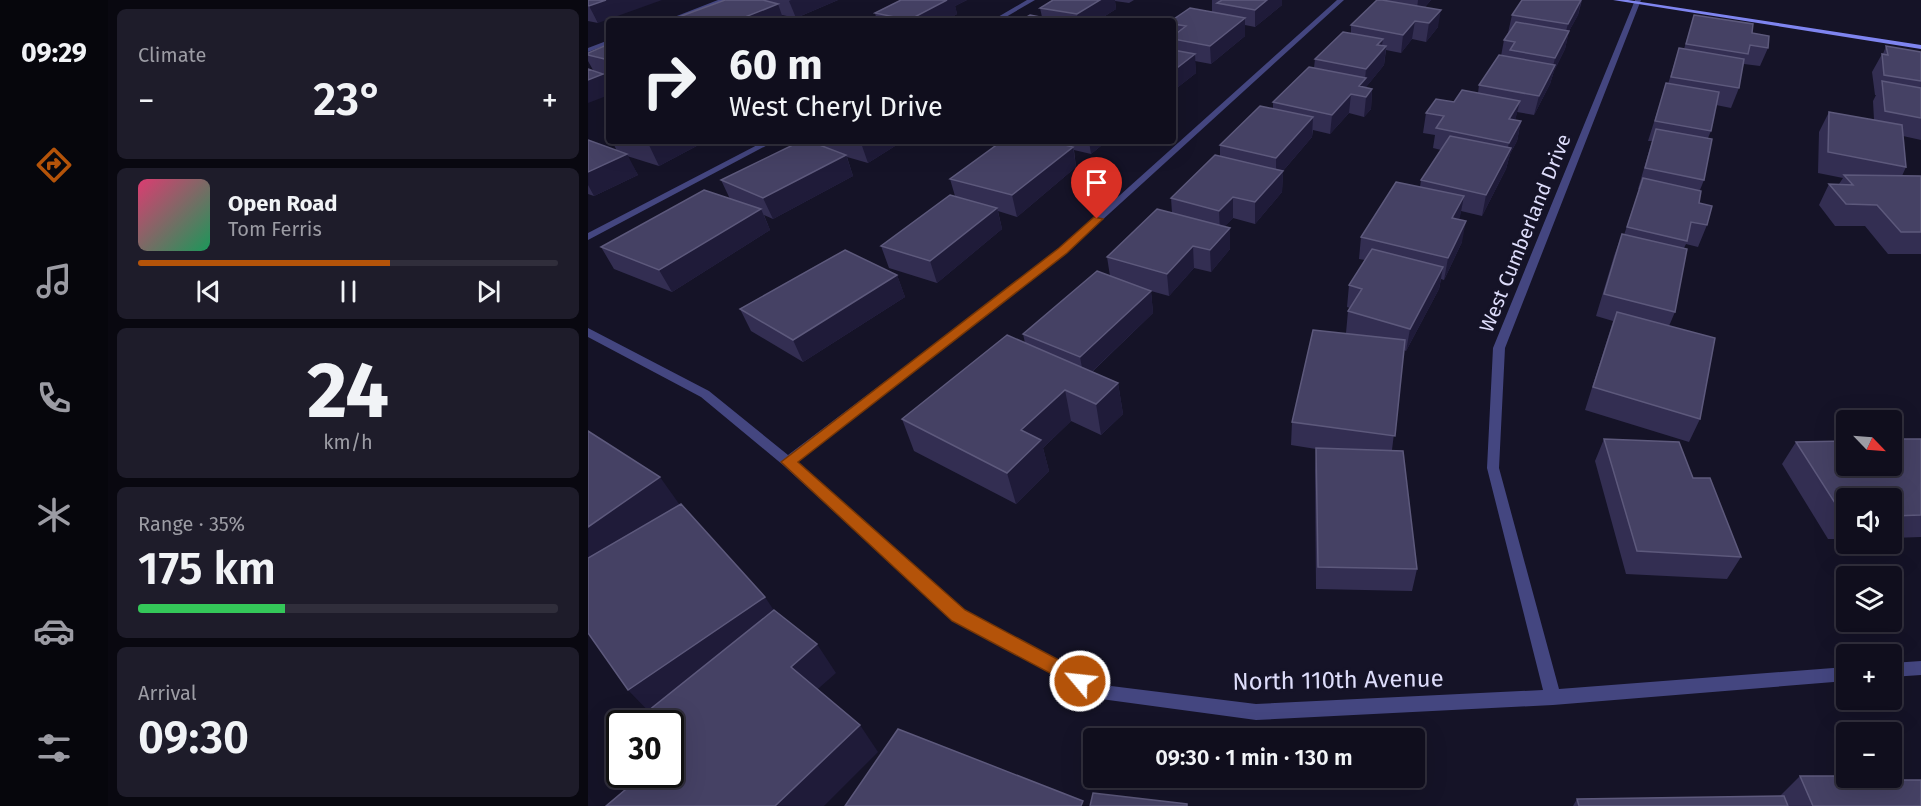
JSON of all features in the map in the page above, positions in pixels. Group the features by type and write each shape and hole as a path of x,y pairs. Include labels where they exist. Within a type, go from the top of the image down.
{"street":[{"path":"675,18 724,0"},
{"path":"999,18 1032,0"},
{"path":"789,462 1063,251 1341,0"},
{"path":"1616,0 1921,47"},
{"name":"West Cumberland Drive","path":"1553,697 1493,468 1499,348 1637,2"},
{"path":"588,50 606,43"},
{"path":"588,237 765,144"},
{"name":"North 110th Avenue","path":"588,332 705,394 789,462 958,615 1101,692 1256,712 1553,697 1836,675"},
{"path":"1902,669 1921,668"}],"building":[{"path":"588,0 606,0 589,6"},
{"path":"725,0 763,0 778,4 743,18 676,18"},
{"path":"901,0 947,0 913,18 875,13"},
{"path":"1053,0 1100,0 1077,14 1040,8"},
{"path":"1222,0 1267,0 1255,10 1217,3"},
{"path":"1377,0 1441,10 1429,23 1415,21 1403,35 1351,25"},
{"path":"1522,0 1581,0 1568,24 1512,15"},
{"path":"1190,8 1245,18 1210,46 1176,40 1176,34 1186,26 1176,24 1175,18"},
{"path":"1030,15 1045,18 1025,18"},
{"path":"1694,15 1753,24 1752,33 1769,36 1768,48 1750,45 1748,54 1686,44"},
{"path":"1516,22 1569,31 1555,58 1510,50 1515,42 1504,40"},
{"path":"1343,32 1383,39 1377,45 1386,46 1366,69 1315,59"},
{"path":"606,45 606,59 588,55"},
{"path":"1886,46 1921,52 1921,81 1884,75 1882,54 1888,55"},
{"path":"1679,48 1744,59 1739,88 1671,77"},
{"path":"1176,51 1195,54 1176,69"},
{"path":"1499,55 1555,65 1539,96 1479,85"},
{"path":"1309,67 1366,78 1359,86 1372,89 1366,97 1351,94 1332,115 1273,102"},
{"path":"588,69 603,74 588,80"},
{"path":"1882,81 1921,88 1921,118 1885,111"},
{"path":"1666,83 1719,92 1711,131 1655,121"},
{"path":"1462,90 1520,101 1509,119 1521,121 1509,143 1436,128 1444,116 1426,113 1436,99 1454,102"},
{"path":"1260,106 1313,117 1276,158 1220,145"},
{"path":"1829,112 1902,125 1906,167 1828,152"},
{"path":"1656,129 1712,139 1704,180 1645,168"},
{"path":"1450,136 1511,148 1486,195 1421,180"},
{"path":"588,140 627,154 588,172"},
{"path":"795,144 817,144 846,155 763,198 721,180"},
{"path":"998,144 1061,144 1073,147 1012,195 950,179"},
{"path":"1215,155 1283,171 1255,202 1233,197 1219,211 1171,198"},
{"path":"1844,175 1921,176 1921,232 1901,232 1877,205 1846,204 1829,184 1853,185"},
{"path":"1643,178 1701,191 1699,203 1712,206 1707,225 1691,222 1687,241 1627,227"},
{"path":"1396,182 1464,196 1452,218 1466,221 1448,258 1361,237"},
{"path":"704,190 761,209 659,270 601,247"},
{"path":"950,195 997,208 930,261 881,246"},
{"path":"1157,209 1230,228 1210,250 1193,246 1167,274 1107,257"},
{"path":"1622,234 1687,249 1675,312 1604,294"},
{"path":"1372,249 1443,267 1410,329 1348,311 1362,289 1349,285"},
{"path":"845,250 897,275 793,340 740,309"},
{"path":"1097,271 1151,291 1080,357 1023,334"},
{"path":"1617,312 1715,338 1700,419 1593,387"},
{"path":"1313,330 1405,340 1395,436 1292,422"},
{"path":"1007,335 1118,383 1096,404 1065,390 1021,430 1041,440 1007,473 902,419"},
{"path":"588,431 660,477 588,527"},
{"path":"1604,439 1679,442 1693,478 1710,478 1741,557 1637,551"},
{"path":"1902,439 1921,439 1921,515 1902,516 1902,488 1836,488 1836,504 1796,442 1836,441 1836,476 1902,476"},
{"path":"1316,448 1403,451 1417,569 1318,567"},
{"path":"681,504 765,597 628,690 588,633 588,558"},
{"path":"774,610 817,644 791,667 860,725 775,806 606,806 627,788 684,788 684,710 649,710"},
{"path":"898,729 1083,801 1081,806 845,806"},
{"path":"1800,776 1836,776 1836,788 1902,788 1902,780 1921,780 1921,806 1813,806"},
{"path":"1093,793 1187,804 1187,806 1090,806"},
{"path":"1784,796 1788,806 1579,806 1577,799"}],"route":[{"path":"1080,681 958,615 789,462 1063,251 1097,219"}]}
